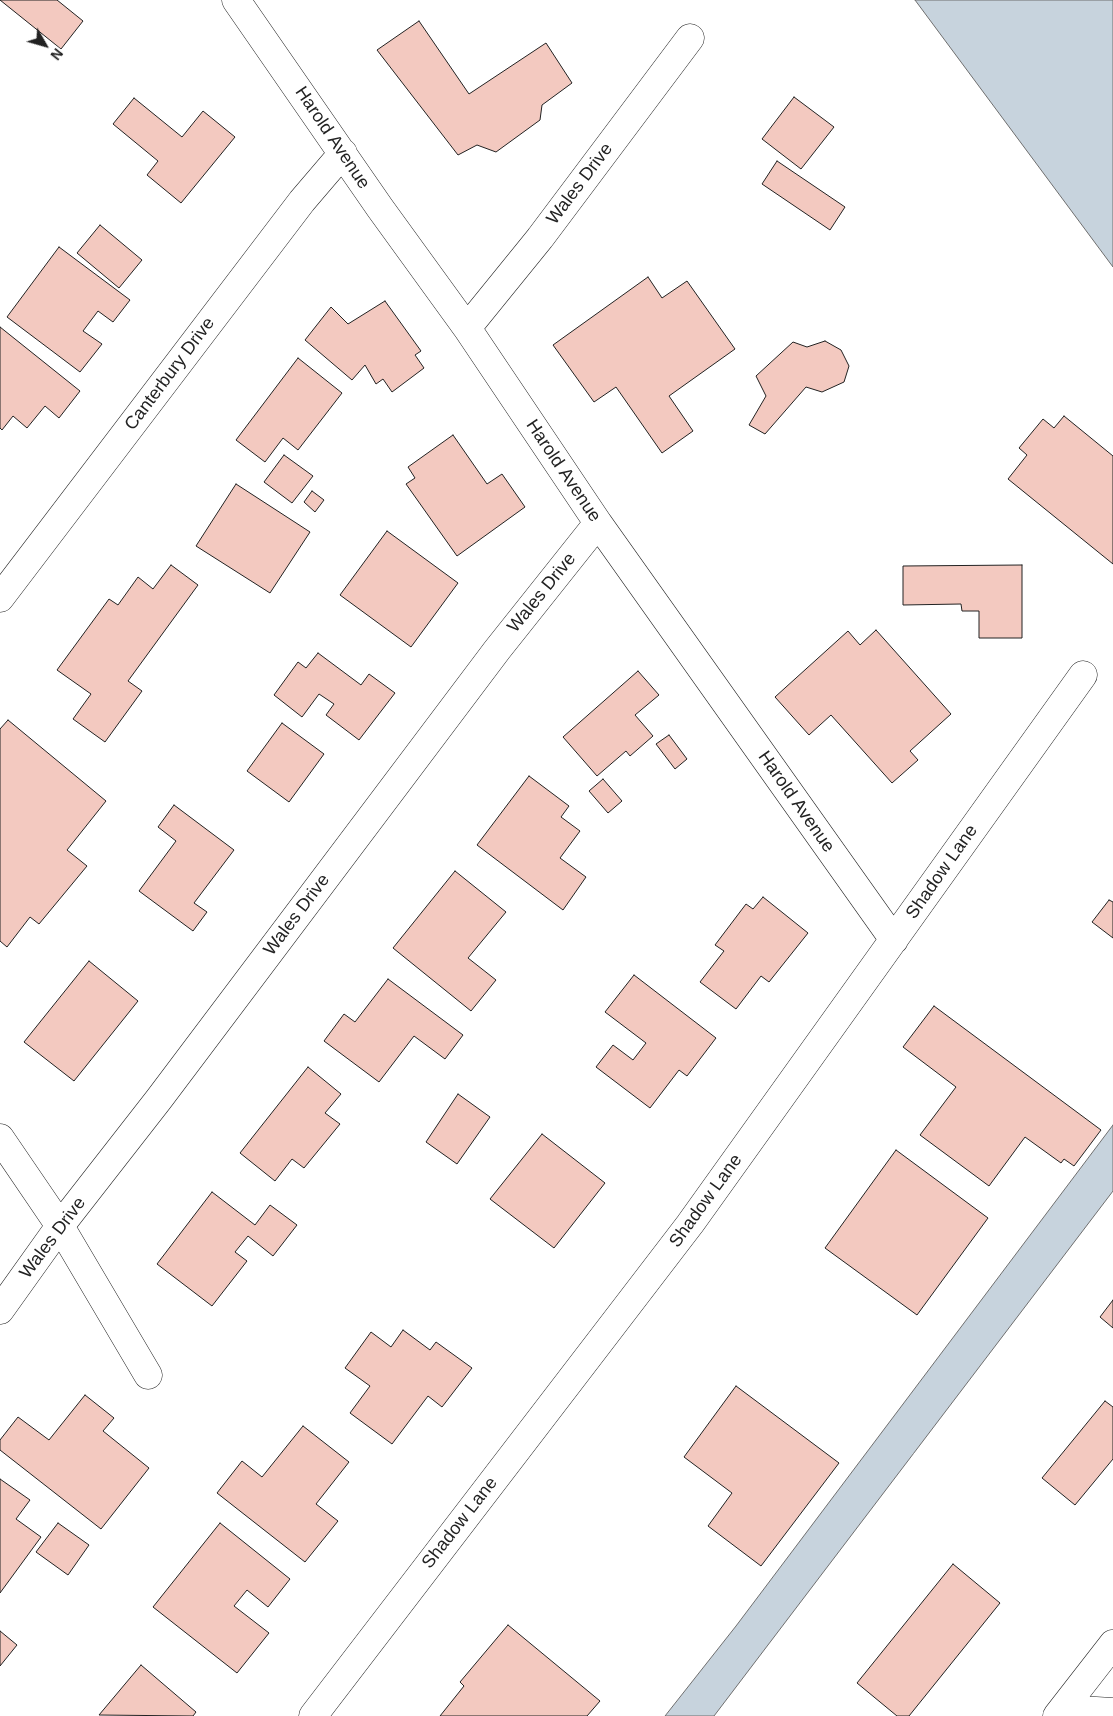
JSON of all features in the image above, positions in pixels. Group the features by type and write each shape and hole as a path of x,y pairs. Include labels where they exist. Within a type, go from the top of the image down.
{"street":[{"name":"Harold Avenue","path":"236,0 380,208 467,328 598,523 894,940"},
{"name":"Wales Drive","path":"467,328 540,238 690,38"},
{"name":"Canterbury Drive","path":"0,598 302,201 343,153"},
{"name":"Wales Drive","path":"0,1310 60,1226 159,1099 497,650 598,523"},
{"name":"Shadow Lane","path":"313,1716 690,1224 1082,675"},
{"path":"0,1138 60,1226 148,1376"},
{"path":"1060,1712 1113,1644"},
{"path":"1060,1712 1113,1712"}],"shaded area":[{"path":"915,0 1113,0 1113,267"},
{"path":"1113,1125 1113,1191 714,1716 665,1716 736,1626"}],"building":[{"path":"0,0 57,0 83,21 61,49"},
{"path":"419,21 469,94 546,43 572,83 542,105 540,120 496,152 477,145 458,155 377,50"},
{"path":"794,97 834,127 801,169 762,139"},
{"path":"134,98 182,137 203,111 235,137 181,203 147,175 158,161 113,124"},
{"path":"777,161 845,207 830,230 762,184"},
{"path":"100,225 142,260 119,288 77,253"},
{"path":"59,247 130,300 113,322 98,311 83,331 102,344 80,372 7,317"},
{"path":"648,277 662,298 687,281 735,349 669,396 693,431 662,453 616,387 594,402 553,345"},
{"path":"385,301 421,351 415,355 424,368 392,392 383,379 376,384 365,365 352,380 305,340 331,307 348,324"},
{"path":"0,327 80,391 59,418 45,406 27,428 13,416 2,430 0,428"},
{"path":"825,341 841,350 849,366 844,382 822,392 806,387 765,434 749,425 766,396 756,376 793,342 807,347"},
{"path":"298,358 342,393 298,450 283,438 265,462 236,440"},
{"path":"1064,416 1113,456 1113,564 1008,479 1027,455 1019,448 1043,419 1054,428"},
{"path":"453,435 487,484 502,474 525,507 457,556 406,484 415,478 408,467"},
{"path":"284,455 313,476 292,503 264,482"},
{"path":"236,484 310,532 270,593 196,546"},
{"path":"312,491 324,500 315,512 304,502"},
{"path":"387,531 458,583 411,647 340,595"},
{"path":"171,565 198,585 128,681 142,691 105,742 73,719 91,694 57,670 109,599 118,605 138,577 153,589"},
{"path":"1022,565 1022,638 979,638 979,611 962,611 961,604 903,605 903,566"},
{"path":"876,630 951,714 910,751 918,760 892,783 831,715 809,735 775,697 848,631 860,645"},
{"path":"318,653 361,685 369,674 395,693 359,740 326,715 334,704 319,694 302,717 274,695 298,662 306,668"},
{"path":"638,671 659,695 635,715 653,736 630,756 626,751 597,776 563,737"},
{"path":"8,720 106,801 67,850 87,866 39,924 30,917 7,947 0,941 0,729"},
{"path":"282,723 324,754 289,802 247,771"},
{"path":"669,735 687,759 675,769 656,744"},
{"path":"529,776 569,806 561,817 580,831 560,858 586,877 563,910 477,845"},
{"path":"603,779 622,801 608,813 589,791"},
{"path":"174,805 234,850 194,903 207,912 193,931 139,891 176,841 158,827"},
{"path":"455,871 506,912 468,958 496,980 471,1011 393,948"},
{"path":"763,897 808,933 769,982 761,976 736,1009 700,982 724,951 715,945 746,904 753,909"},
{"path":"1109,900 1113,902 1113,938 1092,922"},
{"path":"89,961 138,1001 74,1081 24,1042"},
{"path":"634,975 716,1038 687,1076 679,1070 650,1108 596,1067 613,1045 633,1060 646,1043 605,1012"},
{"path":"388,979 463,1035 445,1059 414,1036 379,1082 324,1041 344,1014 355,1022"},
{"path":"934,1006 1101,1130 1074,1166 1064,1159 1061,1163 1025,1137 989,1186 920,1135 956,1087 903,1047"},
{"path":"308,1067 341,1094 325,1113 340,1124 304,1168 292,1159 275,1181 240,1153"},
{"path":"458,1094 490,1117 457,1164 426,1142"},
{"path":"542,1134 605,1183 554,1248 490,1199"},
{"path":"896,1150 988,1218 917,1315 825,1248"},
{"path":"212,1192 255,1225 270,1205 297,1225 273,1256 248,1236 235,1252 247,1261 212,1306 157,1264"},
{"path":"1113,1300 1113,1328 1100,1317"},
{"path":"403,1330 430,1350 436,1342 472,1368 442,1407 428,1396 392,1444 350,1413 370,1386 345,1368 371,1332 391,1347"},
{"path":"736,1386 839,1463 761,1566 708,1526 732,1493 684,1457"},
{"path":"85,1395 114,1418 103,1431 149,1468 101,1529 0,1450 0,1440 18,1417 49,1440"},
{"path":"1105,1401 1113,1407 1113,1459 1075,1505 1042,1478"},
{"path":"303,1426 349,1462 316,1504 338,1521 305,1562 217,1493 242,1461 262,1477"},
{"path":"0,1479 30,1500 16,1519 41,1537 0,1593"},
{"path":"58,1523 89,1545 68,1575 36,1552"},
{"path":"220,1523 290,1579 268,1607 247,1590 234,1606 269,1633 237,1673 153,1607"},
{"path":"953,1564 1000,1603 909,1716 897,1716 857,1683"},
{"path":"508,1625 600,1701 587,1716 440,1716 464,1686 460,1682"},
{"path":"0,1631 17,1645 0,1666"},
{"path":"141,1665 196,1712 193,1716 99,1715"}]}
